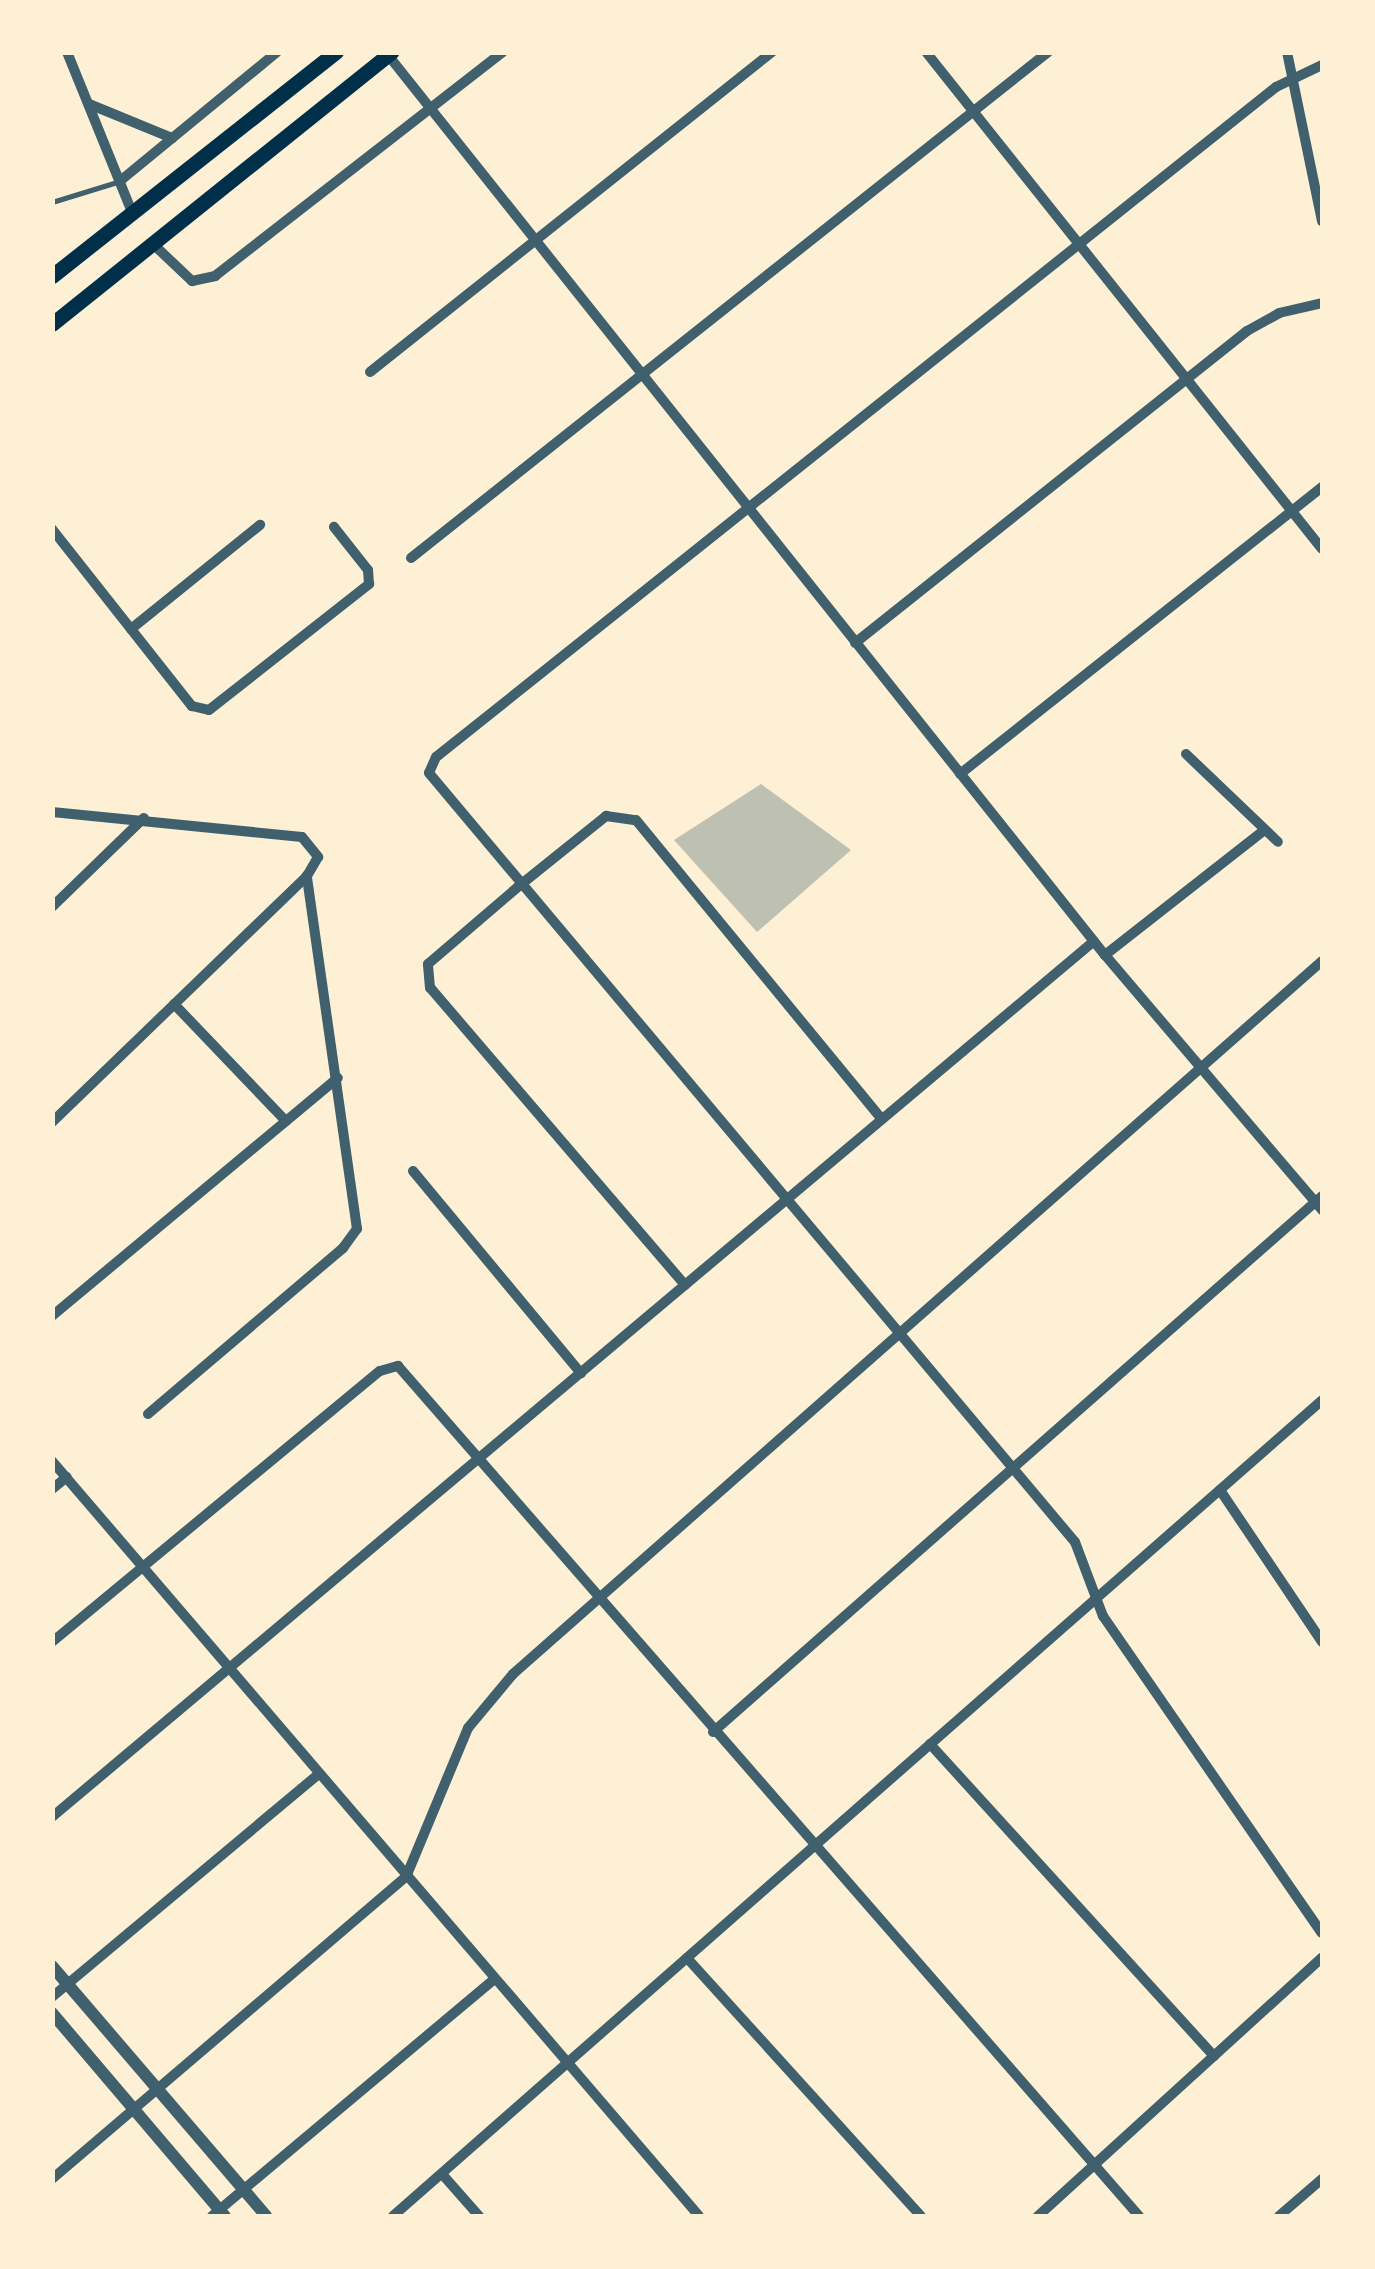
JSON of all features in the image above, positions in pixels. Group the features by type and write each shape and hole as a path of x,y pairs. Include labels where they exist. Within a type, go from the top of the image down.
{"main road":[{"path":"52,276 336,52"},
{"path":"52,324 389,54"}],"street":[{"path":"67,52 132,212"},
{"path":"120,181 277,52"},
{"path":"153,244 184,276 204,282 503,52"},
{"path":"370,372 772,52"},
{"path":"926,52 1322,549"},
{"path":"411,558 1048,52"},
{"path":"1287,52 1322,221"},
{"path":"389,54 1105,955 1320,1203 714,1732"},
{"path":"1322,65 1292,75 430,764 435,786 1076,1542 1096,1600 1322,1932"},
{"path":"89,104 172,138"},
{"path":"855,643 1263,321 1322,303"},
{"path":"960,774 1322,487"},
{"path":"131,629 260,526"},
{"path":"52,530 192,706 216,706 369,584 368,570 334,527"},
{"path":"1186,754 1262,832 1278,842"},
{"path":"52,812 144,818 309,840 318,857 307,876 52,1122"},
{"path":"685,1285 430,988 428,964 519,886 606,816 627,816 644,826 882,1119"},
{"path":"52,907 144,818"},
{"path":"1105,955 1262,832"},
{"path":"148,1414 353,1238 359,1210 307,876"},
{"path":"52,1817 1094,941"},
{"path":"52,2179 406,1877 480,1710 598,1598 1322,961"},
{"path":"174,1004 286,1120"},
{"path":"52,1316 338,1078"},
{"path":"413,1171 580,1373"},
{"path":"52,1642 386,1366 404,1370 813,1847 1138,2216"},
{"path":"393,2216 1322,1400"},
{"path":"52,1460 492,1980 700,2216"},
{"path":"52,1489 67,1477"},
{"path":"1220,1490 1322,1642"},
{"path":"930,1744 1214,2056"},
{"path":"52,1997 319,1774"},
{"path":"687,1958 921,2216"},
{"path":"1038,2216 1322,1958"},
{"path":"52,1966 266,2216"},
{"path":"52,2013 219,2214 492,1980"},
{"path":"442,2174 479,2216"},
{"path":"1279,2216 1322,2180"}],"lane":[{"path":"52,202 120,181"}],"building":[{"path":"761,784 851,850 757,932 674,840"}]}
